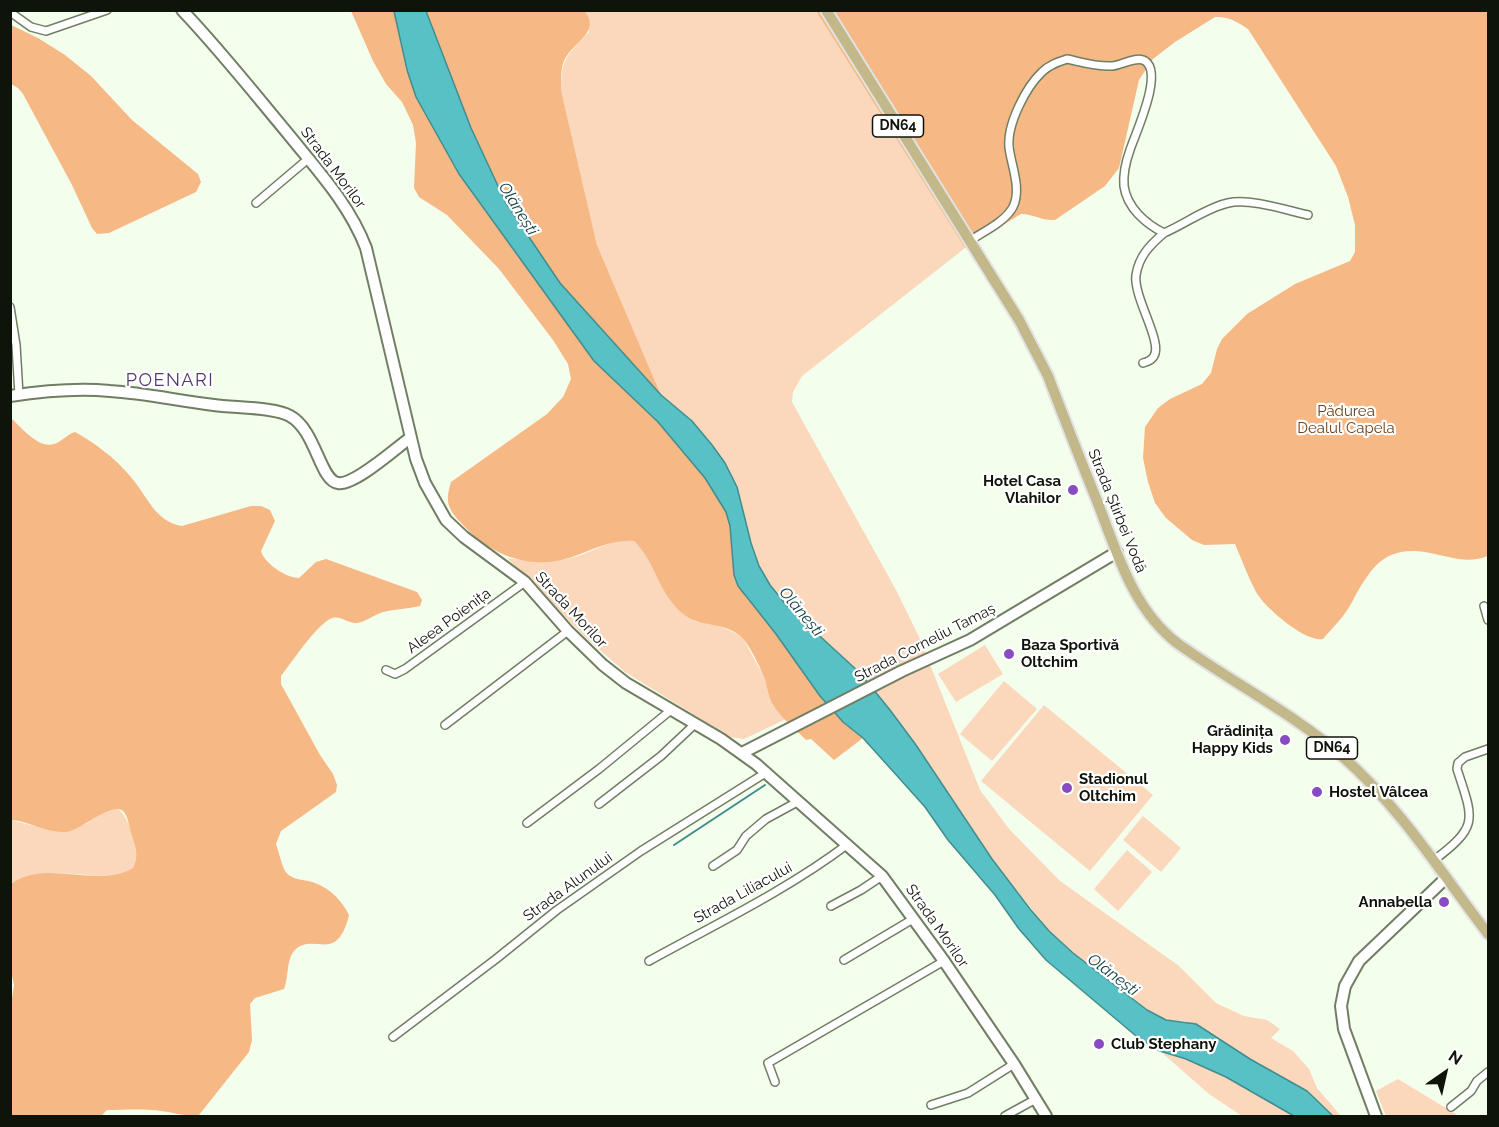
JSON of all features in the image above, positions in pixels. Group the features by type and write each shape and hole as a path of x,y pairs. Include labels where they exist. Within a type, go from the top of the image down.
{"main road":[{"name":"Strada Știrbei Vodă","path":"826,10 1019,320 1044,368 1117,552 1137,598 1146,612 1167,635 1306,728 1336,751 1380,794 1488,934"}],"street":[{"path":"10,12 32,27 46,31 107,10"},
{"name":"Strada Morilor","path":"182,10 308,159 352,217 366,248 410,438 425,483 446,520 464,537 525,582 568,631 603,666 626,683 742,753 882,876 1014,1064 1046,1116"},
{"path":"969,241 1002,219 1013,206 1016,189 1009,147 1011,126 1036,79 1048,67 1067,59 1112,66 1137,59 1148,63 1152,70 1149,94 1125,168 1124,185 1133,208 1149,224 1164,233"},
{"path":"256,203 308,159"},
{"path":"1143,363 1155,355 1156,345 1136,290 1136,276 1143,254 1149,246 1164,233 1232,202 1245,202 1308,215"},
{"path":"10,307 16,345 15,395 56,391 113,391 212,405 278,411 290,415 307,431 327,476 336,483 345,484 410,438"},
{"name":"Strada Corneliu Tamaș","path":"742,753 807,718 970,640 1117,552"},
{"name":"Aleea Poienița","path":"386,670 395,674 405,669 525,582"},
{"path":"1484,606 1488,620"},
{"path":"445,725 568,631"},
{"path":"527,823 599,769 671,710"},
{"path":"599,804 662,756 696,724"},
{"path":"1433,861 1453,846 1468,829 1468,801 1457,769 1458,763 1466,757 1488,749"},
{"name":"Strada Alunului","path":"393,1037 556,910 650,845 766,772"},
{"path":"712,866 737,850 746,836 766,819 799,801"},
{"name":"Strada Liliacului","path":"649,961 817,866 848,844"},
{"path":"831,906 882,876"},
{"path":"1376,1116 1344,1029 1341,1006 1345,986 1359,961 1446,878"},
{"path":"844,960 913,919"},
{"path":"775,1082 768,1063 944,962"},
{"path":"931,1105 968,1093 1014,1064"},
{"path":"1451,1107 1471,1091 1477,1081 1488,1072"},
{"path":"1005,1116 1036,1099"}],"shaded area":[{"path":"584,11 816,11 965,248 802,376 793,392 792,402 896,590 919,637 980,790 1010,830 1060,881 1179,966 1216,1003 1244,1016 1267,1020 1280,1029 1271,1038 1293,1051 1309,1069 1317,1088 1341,1116 1333,1116 1307,1091 1185,1021 1166,1020 1156,1016 1073,953 1049,931 992,859 890,710 860,673 787,606 770,585 759,566 725,463 692,421 661,395 597,245 561,90 564,63 589,32 587,14"},
{"path":"626,540 634,541 641,547 670,600 695,621 717,625 737,634 744,640 764,677 773,705 786,719 744,739 730,737 625,672 585,637 507,558 537,561 560,560"},
{"path":"985,645 1003,674 956,702 938,674"},
{"path":"1004,681 1037,709 992,761 960,734"},
{"name":"Stadionul Oltchim","path":"1044,705 1153,795 1090,871 981,781"},
{"path":"116,808 124,815 136,843 138,856 133,868 114,875 64,873 39,875 11,884 11,820 54,831 86,824 109,809"},
{"path":"1143,816 1181,848 1161,872 1123,840"},
{"path":"1127,850 1152,872 1118,911 1094,889"},
{"path":"1160,1051 1230,1078 1264,1096 1294,1116 1242,1116 1209,1094"},
{"path":"1398,1079 1459,1116 1386,1116 1376,1091"}],"green space":[{"path":"584,10 589,17 590,24 585,35 564,61 561,90 597,245 661,395 560,283 506,203 471,128 426,11"},
{"path":"351,11 394,11 406,70 459,175 594,361 658,422 705,478 726,512 730,526 734,575 745,596 776,634 820,696 843,722 863,738 834,760 811,739 806,740 775,708 760,668 744,640 731,630 693,620 677,608 663,589 648,559 634,541 610,543 557,561 528,561 500,553 487,545 475,537 451,511 448,496 451,482 547,414 563,397 571,379 568,364 553,340 499,269 447,215 419,197 414,188 416,143 413,125 402,102 386,84 373,61"},
{"name":"Pădurea Dealul Capela","path":"816,11 1488,11 1488,556 1466,560 1415,551 1391,555 1373,569 1346,612 1323,639 1316,639 1286,623 1260,598 1235,544 1204,545 1192,540 1166,518 1155,503 1143,458 1145,427 1158,408 1170,399 1202,384 1211,373 1222,339 1247,314 1295,284 1350,261 1355,252 1355,225 1348,197 1336,166 1248,29 1233,20 1215,17 1153,59 1139,80 1119,168 1105,186 1055,220 1021,214 965,248"},
{"path":"11,25 65,55 91,76 132,120 198,174 201,182 196,192 109,233 97,234 23,94 11,84"},
{"path":"10,417 30,436 48,445 60,442 75,432 90,441 118,463 136,483 152,507 173,523 182,526 251,506 261,506 270,510 275,521 261,551 266,560 282,573 299,578 316,562 326,559 417,592 422,600 420,606 383,612 357,623 337,618 330,619 311,637 281,676 281,684 333,774 337,785 336,792 281,831 276,844 288,874 315,883 331,892 349,915 344,930 332,943 303,945 296,949 289,962 284,989 255,998 250,1004 252,1040 249,1052 199,1115 157,1110 107,1110 101,1116 11,1116 10,1012 14,985 10,966 11,884 40,873 104,876 119,874 133,868 136,855 127,818 123,811 118,809 104,813 80,827 65,832 51,831 11,820"}],"water":[{"path":"394,11 426,11 471,128 506,203 560,283 661,395 692,421 712,445 725,463 737,487 751,543 759,566 770,585 787,606 860,673 890,710 992,859 1030,909 1073,953 1147,1010 1166,1020 1196,1024 1250,1059 1307,1091 1333,1116 1294,1116 1226,1077 1186,1059 1160,1051 1136,1036 1046,960 948,840 925,807 863,738 843,722 820,696 738,586 734,575 730,526 726,512 705,478 658,422 594,361 459,174 416,97 407,70"}],"waterway":[{"path":"674,845 765,785"}],"place":[{"name":"Hotel Casa Vlahilor","path":"1073,490"},
{"name":"Baza Sportivă Oltchim","path":"1009,654"},
{"name":"Grădinița Happy Kids","path":"1285,740"},
{"name":"Stadionul Oltchim","path":"1067,788"},
{"name":"Hostel Vâlcea","path":"1317,792"},
{"name":"Annabella","path":"1444,902"},
{"name":"Club Stephany","path":"1099,1044"}],"district":[{"name":"POENARI","path":"170,381"}],"water label":[{"name":"Olănești","path":"518,209"},
{"name":"Olănești","path":"801,612"},
{"name":"Olănești","path":"1113,975"}]}
